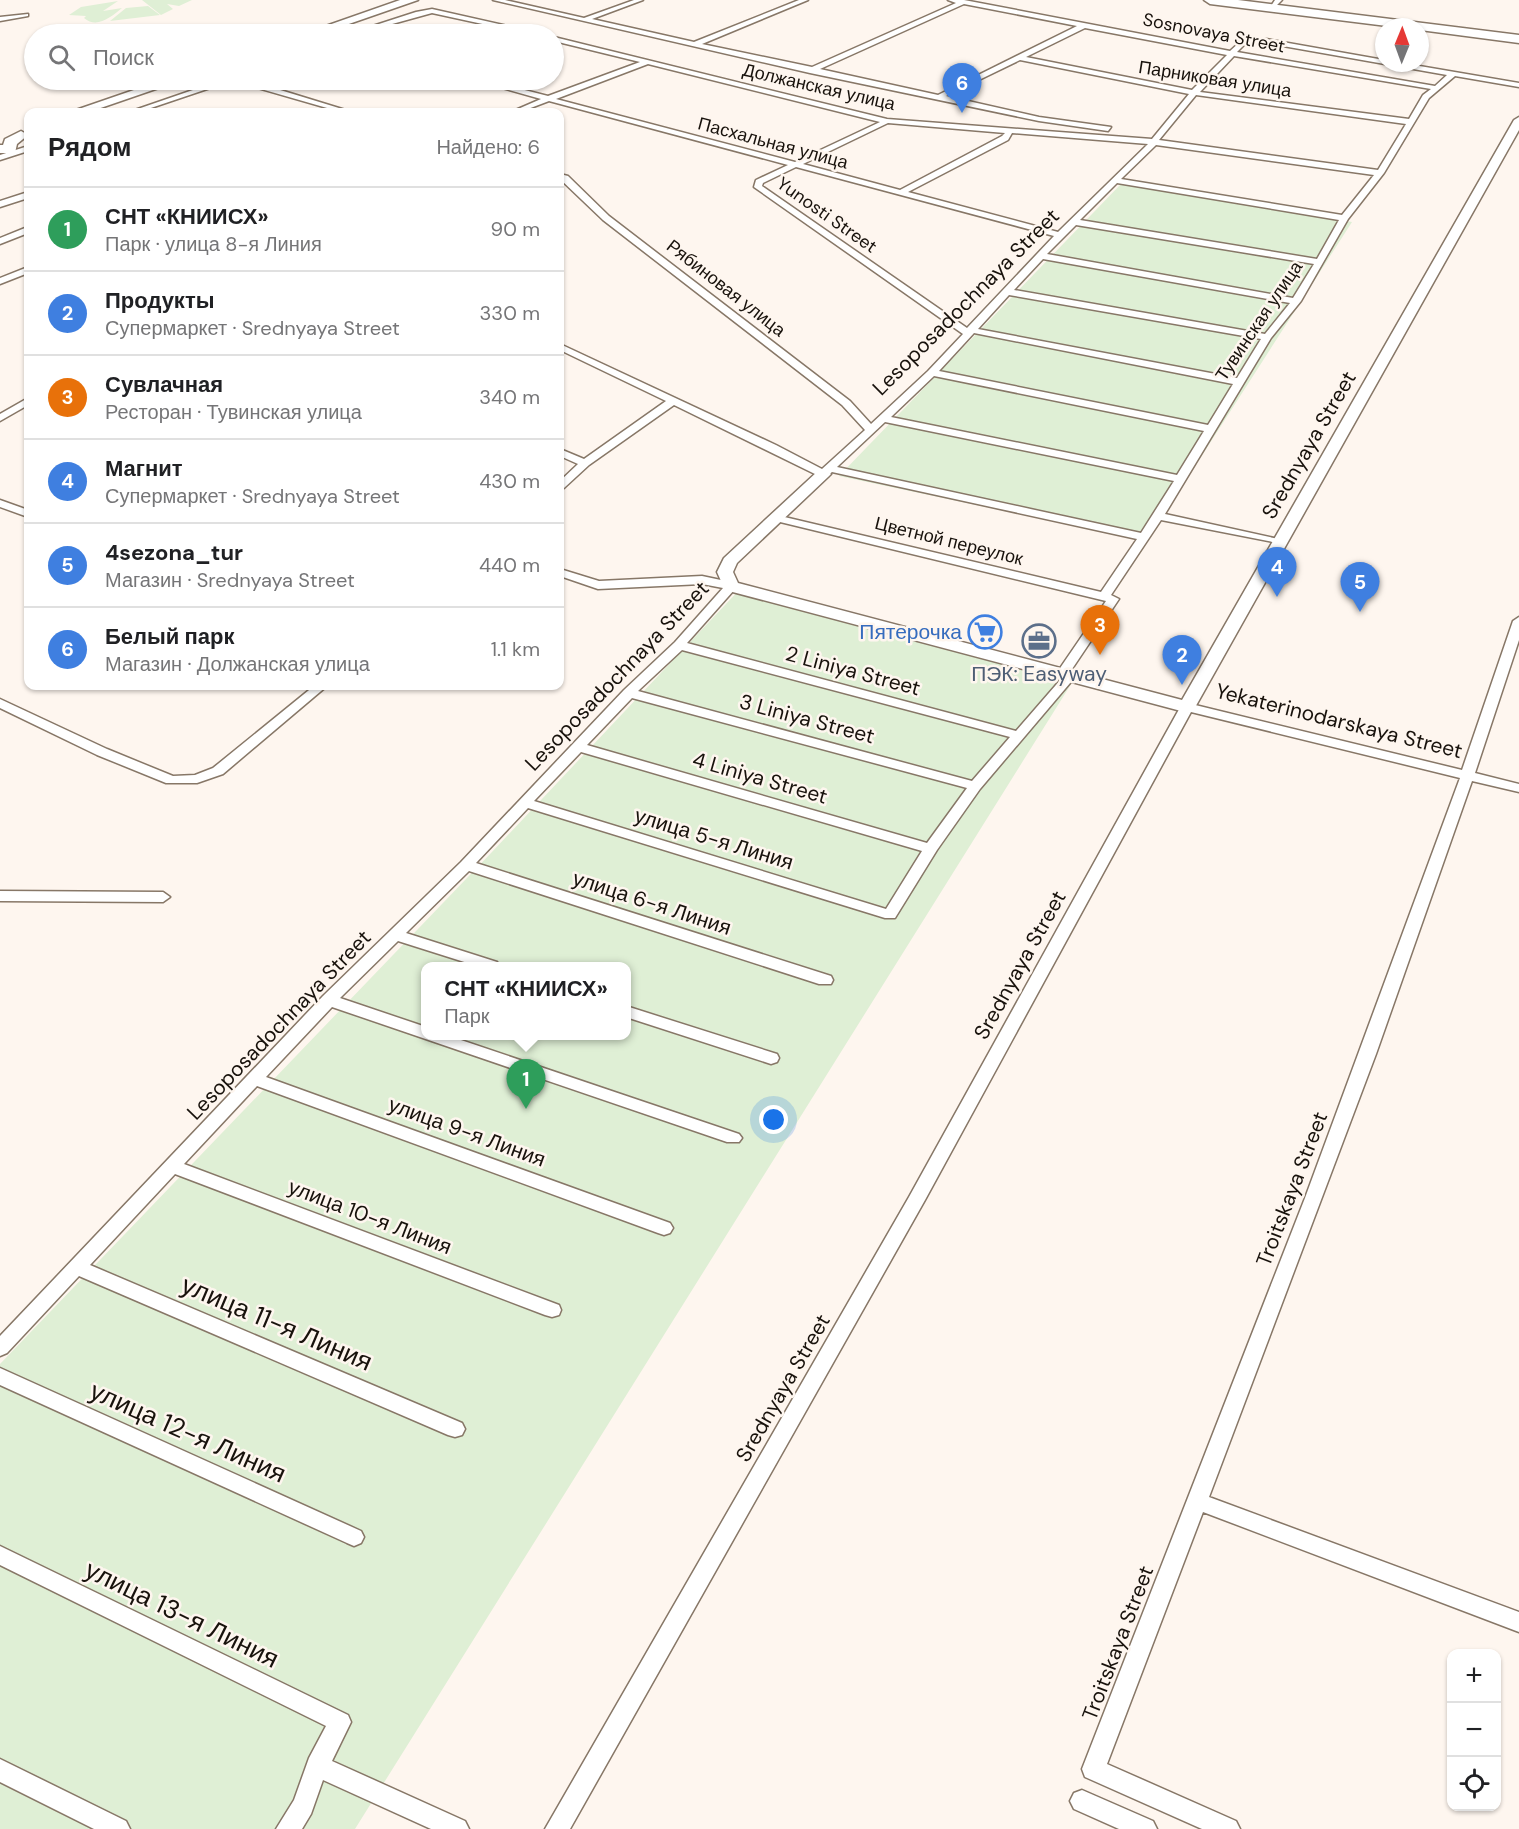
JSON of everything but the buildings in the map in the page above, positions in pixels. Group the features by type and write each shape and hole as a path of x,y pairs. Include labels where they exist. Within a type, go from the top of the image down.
{"highway":[{"path":"339,24 412,0"},
{"path":"348,24 420,0"},
{"path":"1210,0 1274,4"},
{"path":"1226,0 1274,4 1519,38"},
{"path":"89,108 144,90"},
{"path":"98,108 153,90"},
{"path":"10,149 10,142 24,133"}],"street":[{"path":"496,0 696,44 805,0"},
{"path":"585,20 640,0"},
{"name":"Sosnovaya Street","path":"951,0 1436,88"},
{"path":"802,77 812,70 964,2"},
{"path":"383,24 432,11 490,24"},
{"path":"0,19 26,15"},
{"path":"937,98 1087,24"},
{"name":"Lesoposadochnaya Street","path":"0,1348 328,1000 466,865 629,693 679,645 731,586 724,572 730,561 881,418 932,373 1043,256 1060,235 1076,222 1114,180 1154,142 1194,93 1232,52 1244,42 1253,41 1375,61"},
{"name":"Должанская улица","path":"564,42 887,121 1154,142 1380,172"},
{"name":"Должанская улица","path":"696,44 1048,121 1161,134"},
{"name":"Парниковая улица","path":"1018,57 1194,93 1410,122"},
{"path":"527,108 646,62"},
{"path":"1429,70 1519,85"},
{"name":"Тувинская улица","path":"890,915 930,849 975,786 1066,675 1143,537 1267,337 1296,300 1344,218 1380,172 1426,97 1453,74"},
{"path":"145,108 198,90"},
{"path":"271,90 332,108"},
{"name":"Пасхальная улица","path":"515,90 1060,235"},
{"name":"Srednyaya Street","path":"557,1829 916,1200 1279,542 1519,120"},
{"name":"Yunosti Street","path":"887,121 794,164 759,182 758,187 970,332"},
{"path":"902,192 938,174 948,165 1005,138 1010,131"},
{"name":"Рябиновая улица","path":"564,178 606,218 846,403 870,429"},
{"path":"1114,180 1344,218"},
{"path":"0,204 24,196"},
{"path":"1076,222 1320,262"},
{"path":"0,241 24,232"},
{"path":"1043,256 1296,300"},
{"path":"0,281 24,272"},
{"path":"1008,292 1267,337"},
{"path":"970,332 1239,382"},
{"path":"564,349 826,471 1143,537"},
{"path":"932,373 1210,429"},
{"path":"564,482 585,463 672,401"},
{"path":"0,418 24,403"},
{"path":"881,418 1179,479"},
{"path":"564,454 585,463"},
{"path":"0,502 24,512"},
{"path":"1158,516 1279,542"},
{"name":"Цветной переулок","path":"776,518 1109,598"},
{"path":"564,573 598,585 702,580 731,586"},
{"name":"Yekaterinodarskaya Street","path":"731,586 1187,707 1519,788"},
{"name":"Troitskaya Street","path":"1228,1829 1093,1769 1359,1078 1469,775 1519,621"},
{"name":"2 Liniya Street","path":"679,645 1017,735"},
{"path":"0,703 102,752 171,780 197,779 218,771 316,690"},
{"name":"3 Liniya Street","path":"629,693 975,786"},
{"name":"4 Liniya Street","path":"578,747 930,849"},
{"name":"улица 5-я Линия","path":"526,803 890,915"},
{"name":"улица 6-я Линия","path":"466,865 825,980"},
{"path":"0,896 163,897"},
{"path":"396,935 480,962"},
{"path":"328,1000 421,1031"},
{"path":"631,1012 771,1058"},
{"path":"448,1040 733,1138"},
{"name":"улица 9-я Линия","path":"254,1079 664,1228"},
{"name":"улица 10-я Линия","path":"172,1166 552,1310"},
{"name":"улица 11-я Линия","path":"76,1267 455,1429"},
{"name":"улица 12-я Линия","path":"0,1376 354,1537"},
{"path":"1197,1501 1519,1622"},
{"name":"улица 13-я Линия","path":"0,1555 340,1722 317,1766"},
{"path":"288,1829 303,1806 317,1766 457,1829"},
{"path":"0,1770 118,1829"},
{"path":"1082,1802 1145,1829"}],"green space":[{"path":"142,0 192,0 179,6 167,4 173,9 161,15"},
{"path":"118,1 103,11 122,8 99,22 89,21 84,18 86,16 69,15 81,7"},
{"path":"148,6 160,15 110,21 126,8"},
{"path":"1121,184 1352,222 1147,541 839,476"},
{"path":"742,587 1078,673 355,1829 0,1829 0,1364 491,853"}],"place":[{"name":"Белый парк","path":"962,113"},
{"name":"Магнит","path":"1277,597"},
{"name":"4sezona_tur","path":"1360,612"},
{"name":"Пятерочка","path":"985,632"},
{"name":"ПЭК: Easyway","path":"1039,641"},
{"name":"Сувлачная","path":"1100,655"},
{"name":"Продукты","path":"1182,685"},
{"name":"СНТ «КНИИСХ»","path":"526,1109"}]}
